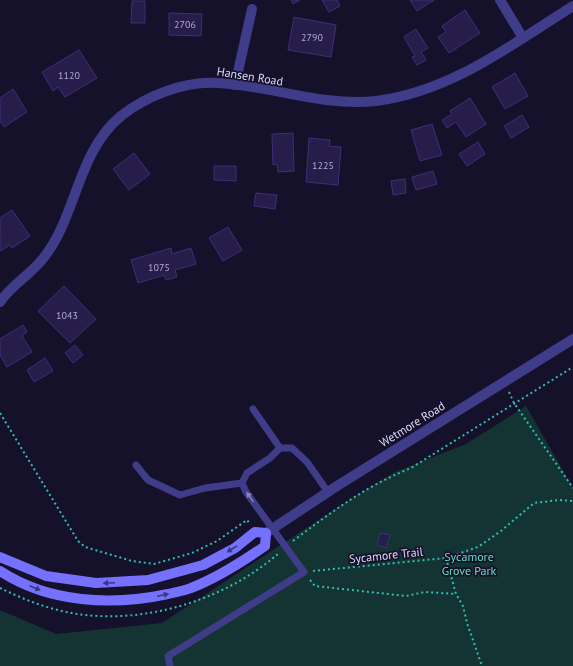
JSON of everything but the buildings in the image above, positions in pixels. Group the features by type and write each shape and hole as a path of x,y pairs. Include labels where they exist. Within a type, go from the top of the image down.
{"main road":[{"name":"Wetmore Road","path":"0,557 46,576 96,583 148,580 203,565 235,548 255,532 269,531"},
{"path":"0,571 40,590 82,600 142,600 190,589 232,568 265,546 269,531"}],"street":[{"path":"500,0 523,38"},
{"name":"Hansen Road","path":"0,302 3,293 27,276 45,256 66,215 89,160 102,137 120,117 141,102 190,85 215,82 329,102 374,101 407,95 438,86 468,71 573,6"},
{"path":"235,85 252,9"},
{"name":"Wetmore Road","path":"269,531 328,492 573,339"}],"lane":[{"path":"253,409 280,448"},
{"path":"170,666 168,656 304,572 269,531 246,492 242,483 246,473 270,458 280,448 292,448 307,462 328,492"},
{"path":"136,465 148,480 180,495 205,488 242,483"}],"path":[{"path":"505,382 514,403 573,488"},
{"path":"0,413 78,541 85,548 132,561 154,564 192,553 217,541 247,520 251,526"},
{"name":"Sycamore Trail","path":"304,572 446,558 478,547 501,531 534,502 559,500 573,501"},
{"path":"446,558 456,594 463,606 466,623 482,666"},
{"path":"304,572 316,586 406,596 424,592 456,594"}],"green space":[{"name":"Sycamore Grove Park","path":"526,406 573,488 573,666 0,666 0,610 56,634 162,623 346,502 395,472 466,444"}]}
